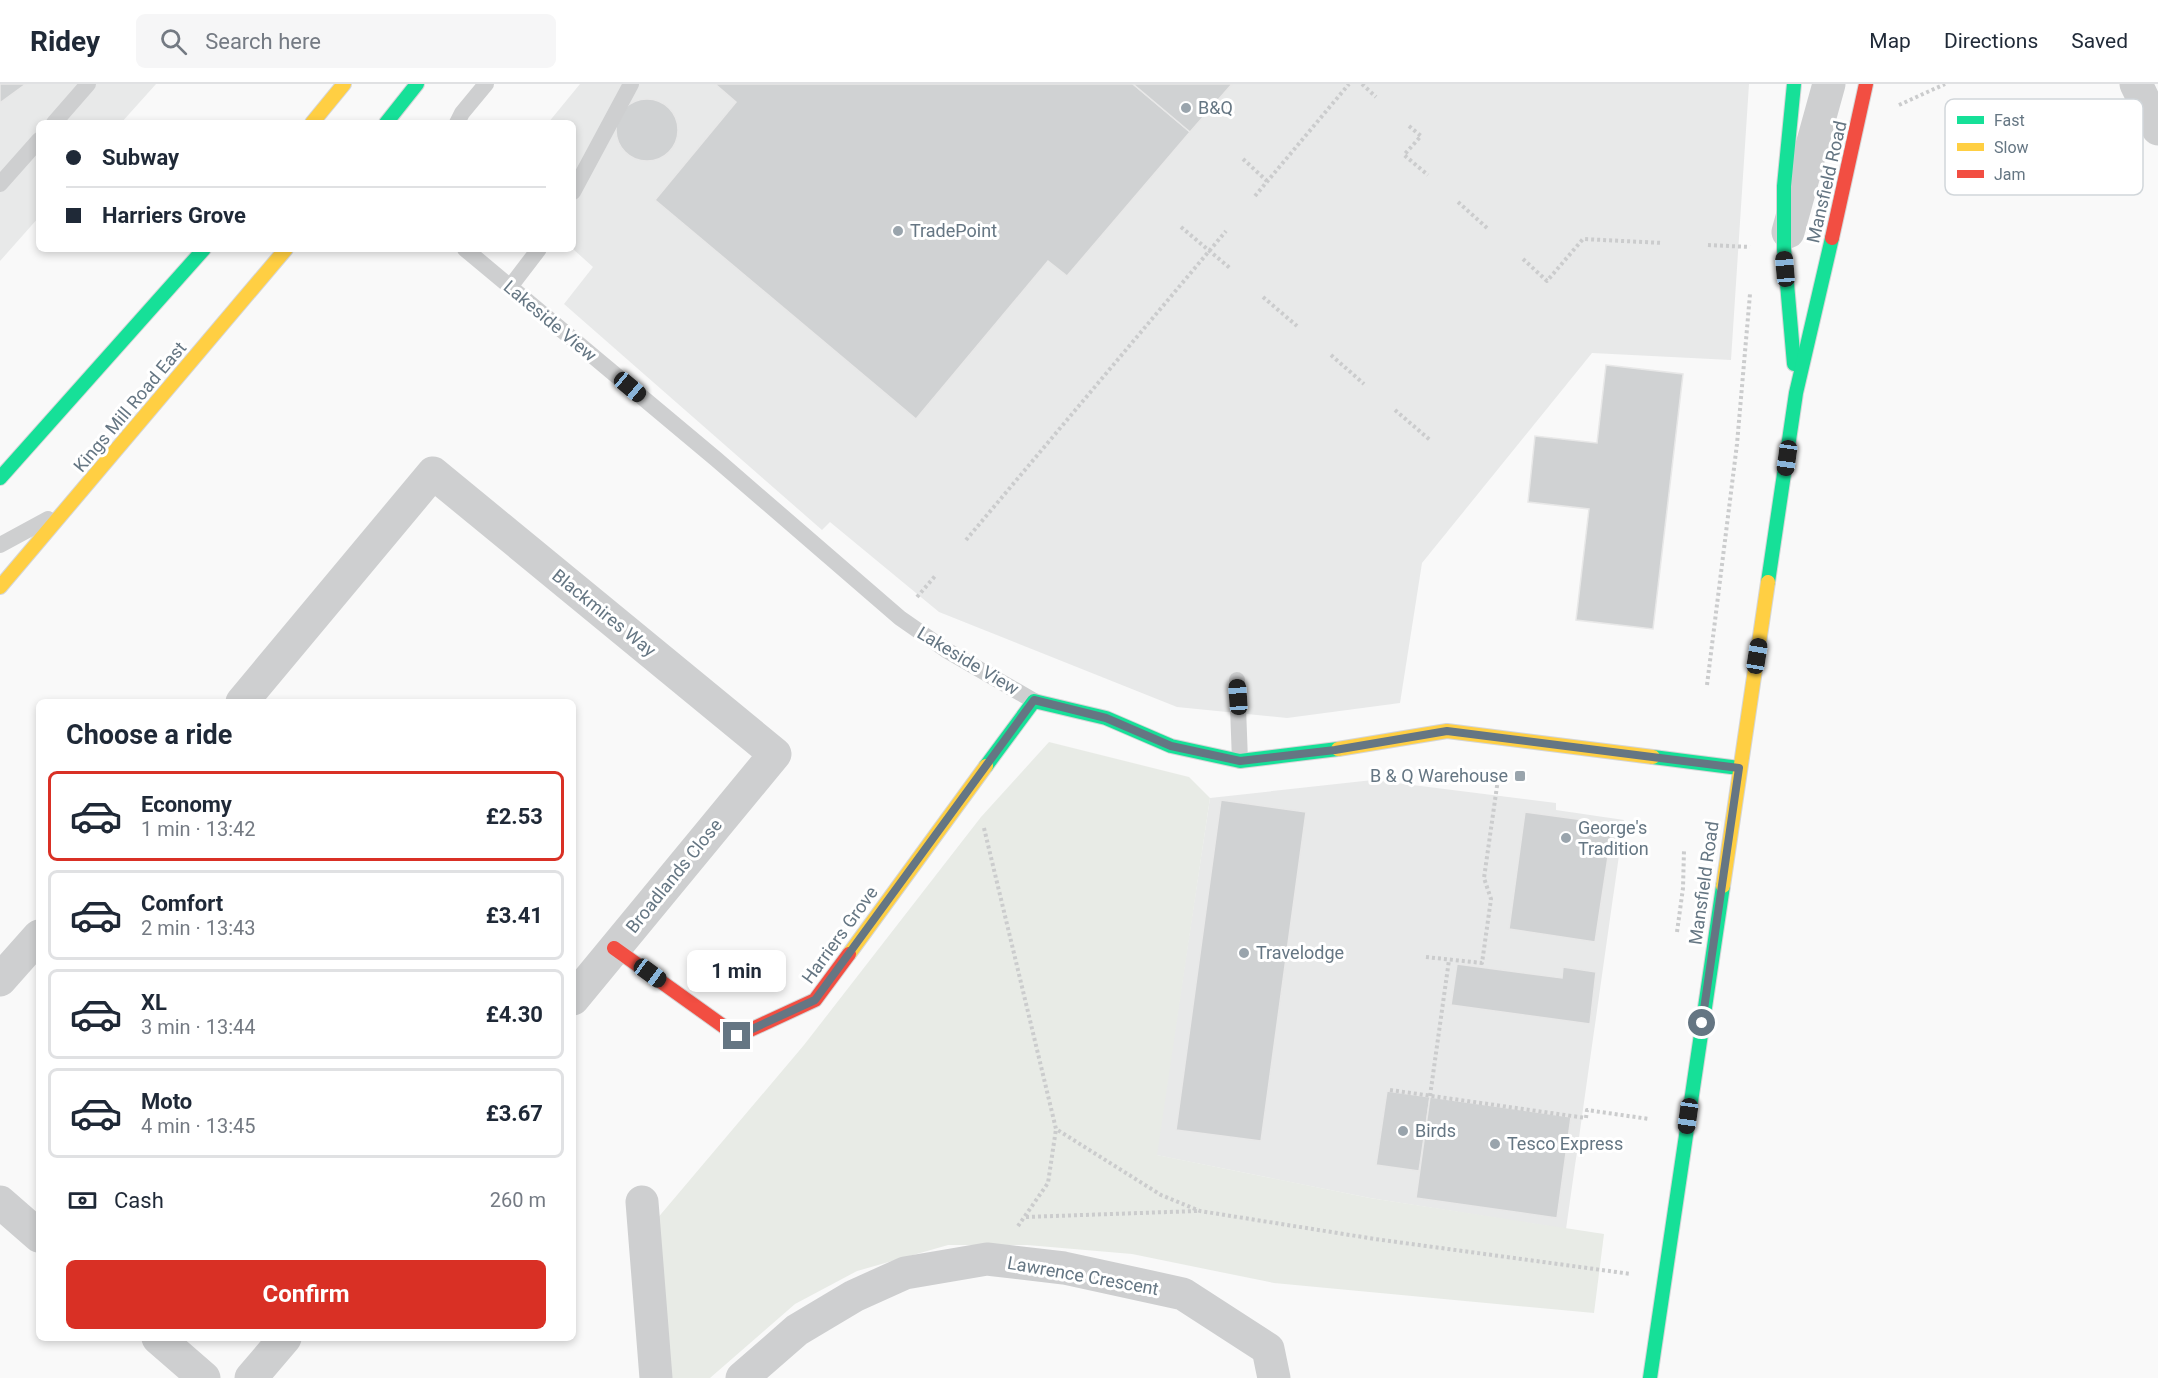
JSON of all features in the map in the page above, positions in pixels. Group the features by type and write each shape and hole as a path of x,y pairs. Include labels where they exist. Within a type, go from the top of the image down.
{"main road":[{"path":"314,120 344,84"},
{"path":"388,120 417,84"},
{"name":"Mansfield Road","path":"1794,84 1784,186 1769,248 1796,393"},
{"name":"Mansfield Road","path":"1650,1378 1739,768 1779,522 1796,393 1866,84"},
{"path":"0,478 201,252"},
{"name":"Kings Mill Road East","path":"0,587 283,252"},
{"name":"Lakeside View","path":"1034,700 1106,718 1171,746 1240,761 1335,750 1447,731 1739,768"},
{"name":"Harriers Grove","path":"614,948 737,1036 815,1000 1034,700"}],"street":[{"path":"1769,248 1829,84"},
{"path":"2136,84 2158,129"},
{"name":"Blackmires Way","path":"245,699 434,473 775,754"},
{"name":"Broadlands Close","path":"576,995 775,754"},
{"path":"0,980 36,939"},
{"path":"0,1202 36,1233"},
{"path":"642,1202 656,1378"},
{"name":"Lawrence Crescent","path":"742,1378 797,1330 854,1296 905,1273 989,1259 1064,1268 1183,1294 1268,1348 1274,1378"},
{"path":"161,1341 204,1378"},
{"path":"251,1378 282,1341"}],"lane":[{"path":"57,120 88,84"},
{"path":"458,120 486,84"},
{"path":"576,186 631,84"},
{"path":"0,184 36,143"},
{"name":"Lakeside View","path":"469,252 716,459 900,618 946,650 1034,700"},
{"path":"510,287 537,252"},
{"path":"0,545 70,507"},
{"path":"1237,680 1240,761"}],"path":[{"path":"1255,196 1349,84"},
{"path":"1362,84 1376,97"},
{"path":"1859,123 1945,84"},
{"path":"1409,126 1420,136 1404,154 1428,175"},
{"path":"1243,159 1267,181"},
{"path":"1458,202 1487,228"},
{"path":"1181,227 1231,269"},
{"path":"966,540 1226,231"},
{"path":"1523,259 1547,280 1583,239 1663,243"},
{"path":"1708,245 1769,248"},
{"path":"1707,685 1737,444 1750,293"},
{"path":"1263,297 1298,326"},
{"path":"1331,355 1364,384"},
{"path":"1395,410 1430,440"},
{"path":"913,603 936,575"},
{"path":"1426,957 1482,963 1491,899 1484,878 1504,738"},
{"path":"965,794 981,817 1056,1128 1048,1183 1026,1217 989,1259"},
{"path":"1430,1096 1449,960"},
{"path":"1390,1090 1586,1118 1587,1110 1649,1119"},
{"path":"1056,1128 1161,1195 1200,1211"},
{"path":"1026,1217 1200,1211 1375,1239 1664,1279"}],"shaded area":[{"path":"0,84 156,84 124,120 36,120 36,220 0,261"},
{"path":"580,84 1749,84 1731,360 1592,353 1422,563 1400,703 1287,718 1177,707 939,612 830,522 822,530 564,304 593,267 576,252 576,120 550,120"},
{"path":"1049,742 1189,777 1210,798 1157,1155 1370,1198 1604,1234 1594,1313 1274,1283 1132,1254 1027,1245 948,1245 857,1271 795,1304 710,1378 670,1378 656,1220 804,1045 981,817"},
{"path":"1373,780 1556,803 1556,810 1624,820 1566,1229 1370,1198 1156,1155 1210,798"}],"building":[{"path":"0,84 26,84 0,103"},
{"name":"TradePoint","path":"715,84 1133,84 1190,132 1067,276 1048,261 916,419 655,200 736,102"},
{"name":"B&Q","path":"1133,84 1232,84 1190,132"},
{"path":"647,99 659,101 669,108 676,118 678,130 676,142 669,152 659,159 647,161 635,159 625,152 618,142 616,130 618,118 625,108 635,101"},
{"path":"1606,365 1683,374 1653,629 1576,620 1589,509 1528,502 1535,436 1597,443"},
{"name":"Travelodge","path":"1221,800 1306,812 1261,1141 1176,1130"},
{"path":"1525,812 1613,824 1595,942 1509,929"},
{"path":"1457,964 1562,978 1563,967 1596,972 1590,1024 1451,1005"},
{"name":"Birds","path":"1387,1091 1430,1097 1419,1171 1376,1165"},
{"name":"Tesco Express","path":"1430,1097 1571,1117 1557,1218 1416,1198"}],"traffic: fast":[{"path":"388,120 417,84"},
{"path":"1794,84 1784,186 1784,249 1794,364"},
{"path":"1768,582 1796,393 1832,238"},
{"path":"0,478 201,252"},
{"path":"986,766 1034,701 1106,718 1171,746 1240,761 1338,749"},
{"path":"1653,757 1739,768"},
{"path":"1650,1378 1723,886"}],"traffic: slow":[{"path":"314,120 344,84"},
{"path":"0,587 283,252"},
{"path":"1723,886 1768,582"},
{"path":"1338,749 1447,731 1653,757"},
{"path":"849,954 986,766"}],"traffic: jam":[{"path":"1832,238 1866,84"},
{"path":"614,948 737,1036 815,1000 849,954"}],"place":[{"name":"B&Q","path":"1186,108"},
{"name":"TradePoint","path":"898,231"},
{"name":"B & Q Warehouse","path":"1520,776"},
{"name":"George's Tradition","path":"1566,838"},
{"name":"Travelodge","path":"1244,953"},
{"name":"Birds","path":"1403,1131"},
{"name":"Tesco Express","path":"1495,1144"}],"route":[{"path":"737,1036 815,1000 1034,700 1106,718 1171,746 1240,761 1335,750 1447,731 1739,768 1702,1023"}]}
